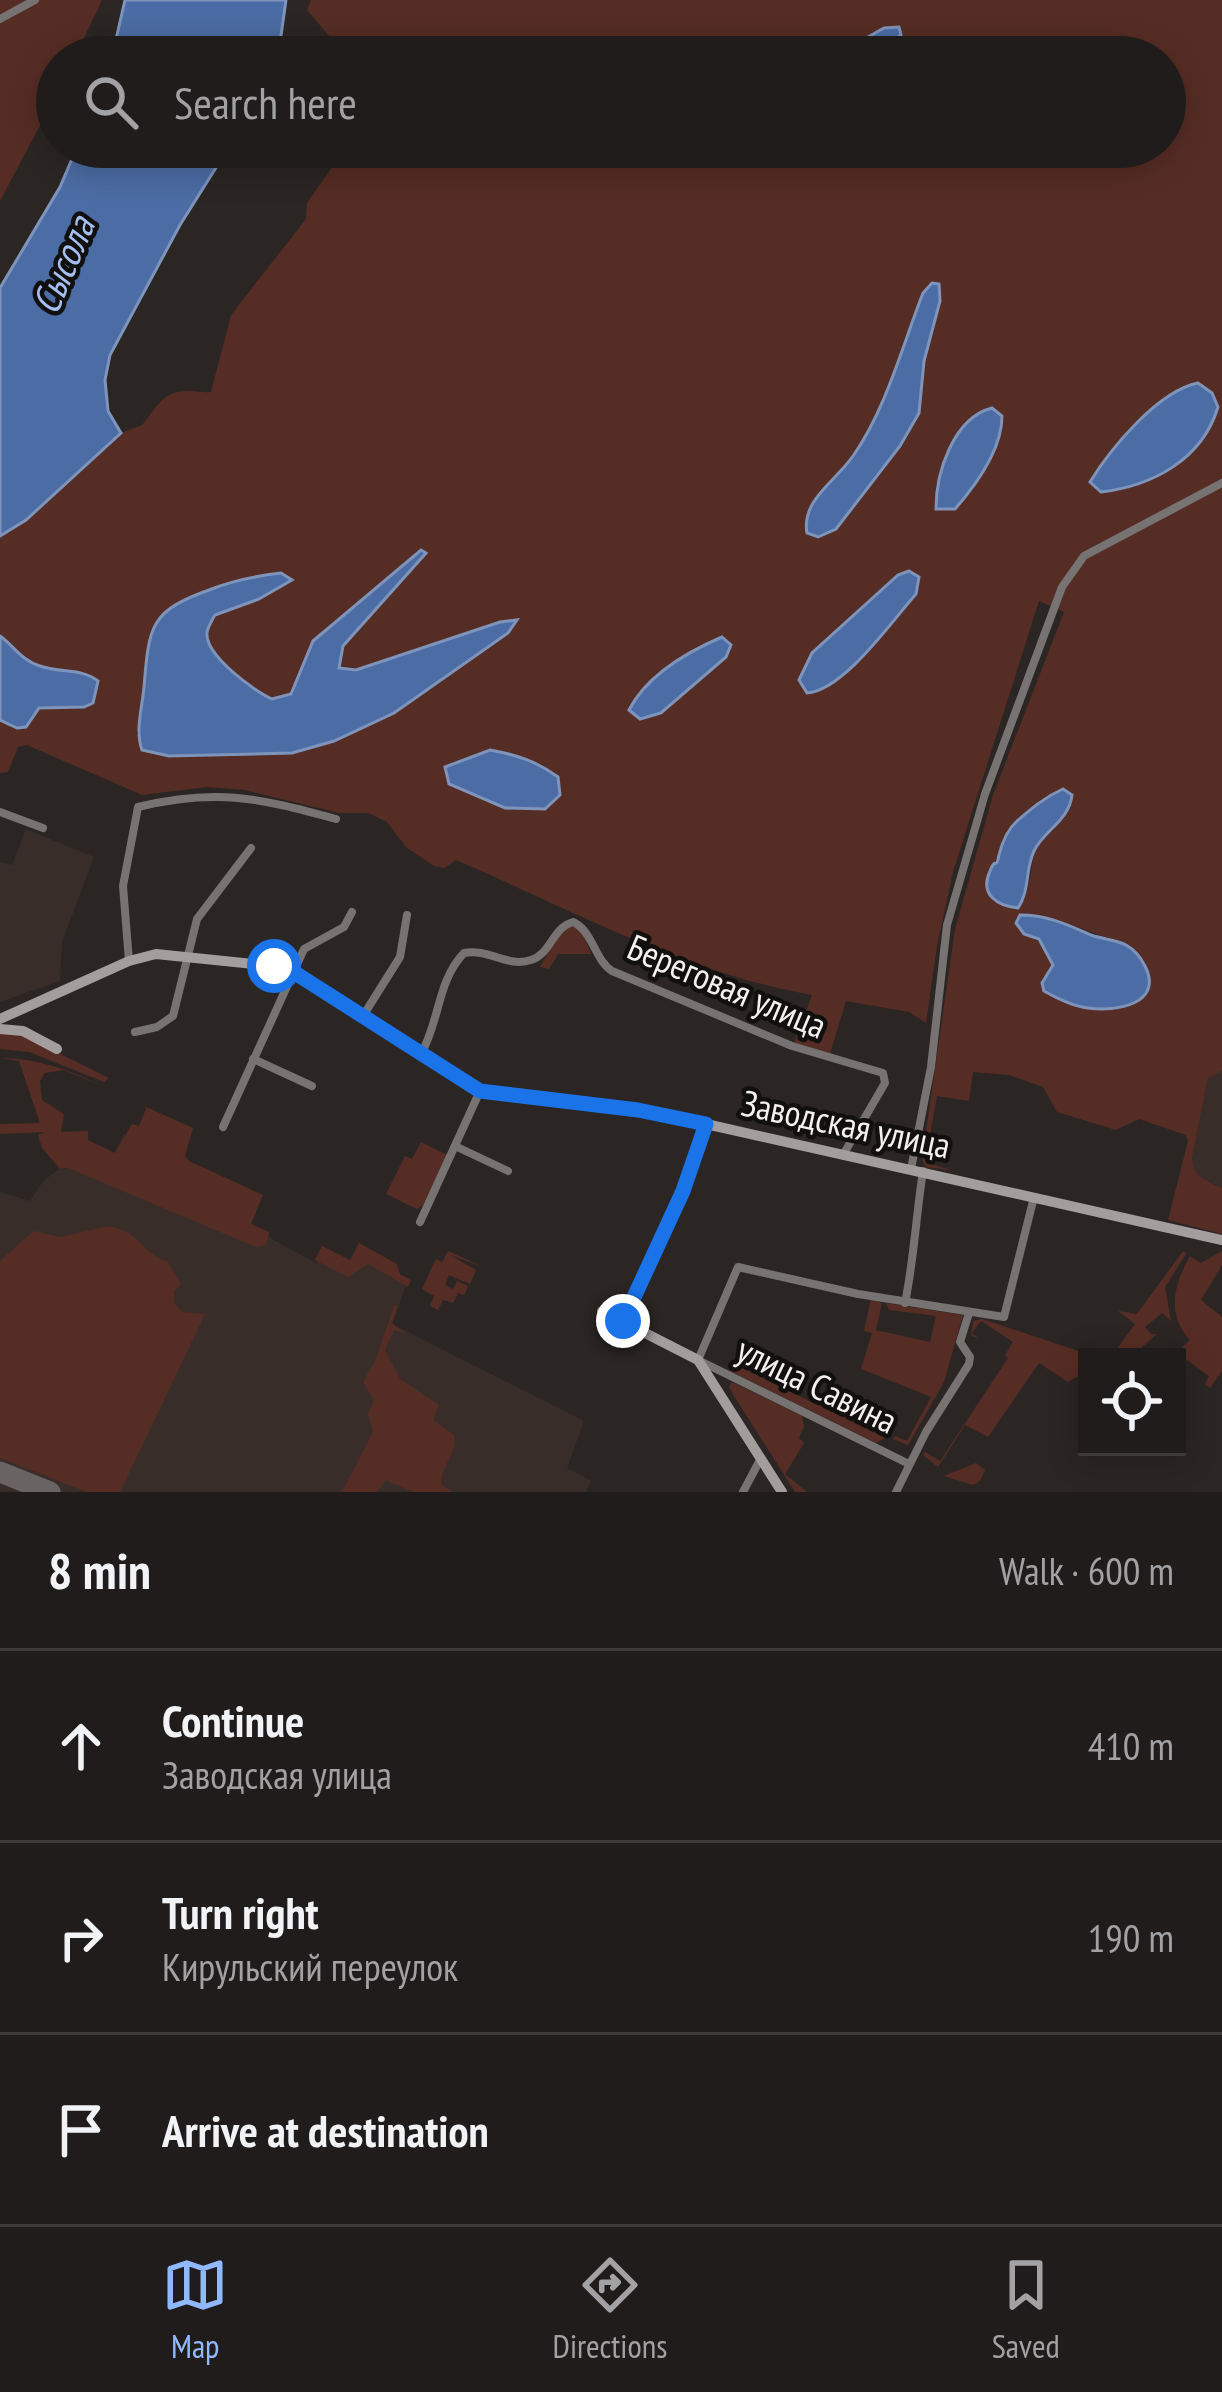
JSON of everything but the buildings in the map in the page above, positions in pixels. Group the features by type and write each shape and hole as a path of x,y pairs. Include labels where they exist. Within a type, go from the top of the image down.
{"street":[{"path":"0,19 34,0"},
{"path":"905,1303 915,1253 917,1170 947,925 985,794 1061,587 1084,556 1222,483"},
{"path":"129,961 122,897 138,807 204,795 241,796 336,819"},
{"path":"0,812 43,828"},
{"path":"135,1032 157,1027 172,1016 197,919 250,848"},
{"path":"223,1127 304,949 344,927 352,912"},
{"path":"363,1016 400,957 407,915"},
{"name":"Береговая улица","path":"421,1054 433,1034 448,975 464,952 491,952 508,962 531,960 558,928 573,922 583,927 603,965 612,971 793,1046 883,1072 885,1082 843,1155"},
{"name":"Заводская улица","path":"0,1019 129,961 156,954 292,971 480,1091 638,1110 1222,1240"},
{"path":"0,1029 23,1031 57,1049"},
{"path":"253,1059 312,1086"},
{"path":"420,1222 480,1091"},
{"path":"623,1321 683,1191 706,1124"},
{"path":"455,1145 508,1171"},
{"path":"698,1360 737,1267 905,1303 1004,1318 1035,1196"},
{"name":"улица Савина","path":"602,1311 909,1464"},
{"path":"896,1492 969,1364 960,1342 969,1313"},
{"name":"улица Савина","path":"698,1360 782,1492"},
{"path":"743,1492 761,1459"}],"shaded area":[{"path":"0,0 102,0 85,36 36,36 36,133 0,201"},
{"path":"311,0 1222,0 1222,1071 1208,1078 1192,1158 1198,1174 1222,1188 1222,1234 1168,1220 1186,1135 1139,1119 1116,1130 1057,1112 1043,1087 1009,1075 973,1072 969,1101 937,1096 925,1162 951,1170 926,1167 922,1160 955,929 993,795 1064,612 1039,601 953,872 926,1023 909,1012 846,1001 830,1054 794,1044 812,995 675,956 456,860 445,868 434,866 406,847 387,822 368,813 339,813 245,790 207,787 142,795 27,745 18,747 8,772 0,773 0,720 6,724 39,708 84,707 91,675 39,666 21,657 0,636 0,536 26,520 121,433 142,425 166,397 181,391 211,392 231,315 306,219 307,203 331,168 1186,168 1186,36 899,36 884,28 870,36 329,36 307,10","holes":["940,302 924,361 919,413 900,446 836,529 809,507 854,455","426,554 343,646 338,669 356,670 500,622 516,621 508,633 394,713 334,741 136,734 142,719 148,645 214,615 207,634 214,652 243,681 272,700 291,694 313,641","291,580 259,599 214,615","1041,799 1071,806 1036,846 1026,895 990,871 1014,823","1056,919 1096,934 1132,953 1149,974 1051,974 1047,950 1016,923"]},
{"path":"26,829 94,857 62,942 60,981 0,1002 0,862 12,865"},
{"path":"574,925 591,954 558,954 549,969 540,967 561,930"},
{"path":"0,1033 22,1035 109,1078 104,1082 29,1052 0,1049"},
{"path":"0,1058 41,1063 67,1071 106,1087 63,1070 45,1073 40,1081 42,1100 64,1114 61,1132 88,1131 88,1140 115,1153 132,1124 139,1126 144,1106 193,1128 185,1156 189,1161 263,1195 251,1224 269,1232 266,1245 256,1247 68,1168 60,1169 42,1148 38,1135 45,1132 0,1134 0,1124 40,1123 19,1061"},
{"path":"1222,1071 1222,1188 1193,1171 1192,1158 1208,1078"},
{"path":"124,1133 164,1186 269,1232 270,1238 316,1263 319,1259 367,1261 406,1285 392,1324 584,1421 567,1468 591,1481 586,1492 0,1492 0,1192 30,1201 44,1180 65,1170 88,1140 115,1153"},
{"path":"421,1142 447,1155 417,1209 386,1194 405,1156 412,1159"},
{"path":"108,1226 129,1233 168,1262 181,1284 174,1291 174,1303 182,1312 205,1314 120,1492 87,1492 0,1458 0,1261 34,1231 61,1237"},
{"path":"359,1243 397,1264 400,1274 411,1280 408,1287 368,1264 348,1277 315,1260 322,1246 350,1260"},
{"path":"448,1251 483,1267 450,1255 476,1270 470,1284 449,1275 445,1285 453,1289 457,1281 468,1286 453,1303 443,1300 438,1310 430,1306 434,1296 422,1289 436,1259 442,1262"},
{"path":"1183,1251 1186,1254 1165,1287 1171,1321 1162,1313 1145,1327 1157,1334 1141,1348 1118,1348 1135,1324 1118,1311 1137,1314"},
{"path":"1222,1251 1222,1265 1201,1300 1222,1317 1222,1371 1210,1388 1205,1384 1209,1376 1186,1361 1186,1348 1182,1348 1190,1340 1175,1309 1180,1277 1190,1256 1201,1263"},
{"path":"871,1299 882,1303 876,1330 930,1342 936,1316 889,1310 886,1303 963,1315 944,1382 908,1445 893,1439 907,1441 931,1397 861,1369 872,1333 864,1331"},
{"path":"394,1306 398,1306 392,1323 405,1333 394,1330 385,1350 400,1379 439,1405 433,1420 454,1435 442,1478 442,1485 452,1492 413,1492 386,1480 377,1492 342,1492 373,1432 368,1414 374,1400 363,1382"},
{"path":"982,1319 1078,1351 1078,1376 1068,1382 1039,1363 988,1437 965,1425 938,1467 923,1455 940,1461 1008,1358 1005,1355 1013,1342 981,1321 972,1333 978,1338 971,1336 973,1321"},
{"path":"732,1363 885,1438 876,1443 730,1371"},
{"path":"732,1382 802,1416 799,1438 804,1443 785,1474 807,1492 795,1492 734,1396 729,1387"},
{"path":"976,1463 985,1470 973,1485 944,1476"}],"water":[{"path":"125,0 286,0 281,36 117,36"},
{"path":"899,27 901,35 870,36"},
{"name":"Сысола","path":"68,168 216,168 110,355 105,380 108,411 121,433 26,520 0,536 0,288"},
{"path":"932,283 939,284 940,301 924,361 919,413 900,446 836,529 818,537 807,533 814,501 853,456 875,418 923,293"},
{"path":"1198,383 1212,393 1218,407 1187,456 1139,484 1101,492 1090,482 1152,409"},
{"path":"992,408 1002,416 1001,428 986,466 955,509 936,509 949,449 967,423"},
{"path":"421,550 426,553 343,646 339,668 356,670 517,620 508,633 394,713 334,741 292,753 169,756 142,750 139,727 151,635 175,605 245,579 281,573 292,580 259,599 215,615 207,631 208,642 222,661 272,699 291,694 313,641"},
{"path":"909,571 919,577 916,594 851,668 807,693 799,680 812,653 898,575"},
{"path":"0,636 34,664 98,681 93,703 39,708 26,727 0,720"},
{"path":"722,637 731,645 726,657 661,713 640,719 629,710 669,666"},
{"path":"490,750 550,771 558,777 560,795 545,809 505,808 449,784 445,767"},
{"path":"1063,789 1072,795 1070,804 1034,851 1018,908 997,902 989,893 987,879 1008,833 1033,807"},
{"path":"1020,915 1048,918 1126,945 1145,966 1148,989 1134,1003 1099,1009 1071,1004 1044,991 1042,983 1053,965 1039,939 1024,934 1016,923"}],"taxiway":[{"path":"0,1472 50,1492"}],"route":[{"path":"274,966 292,971 480,1091 638,1110 706,1124 683,1191 623,1321"}]}
